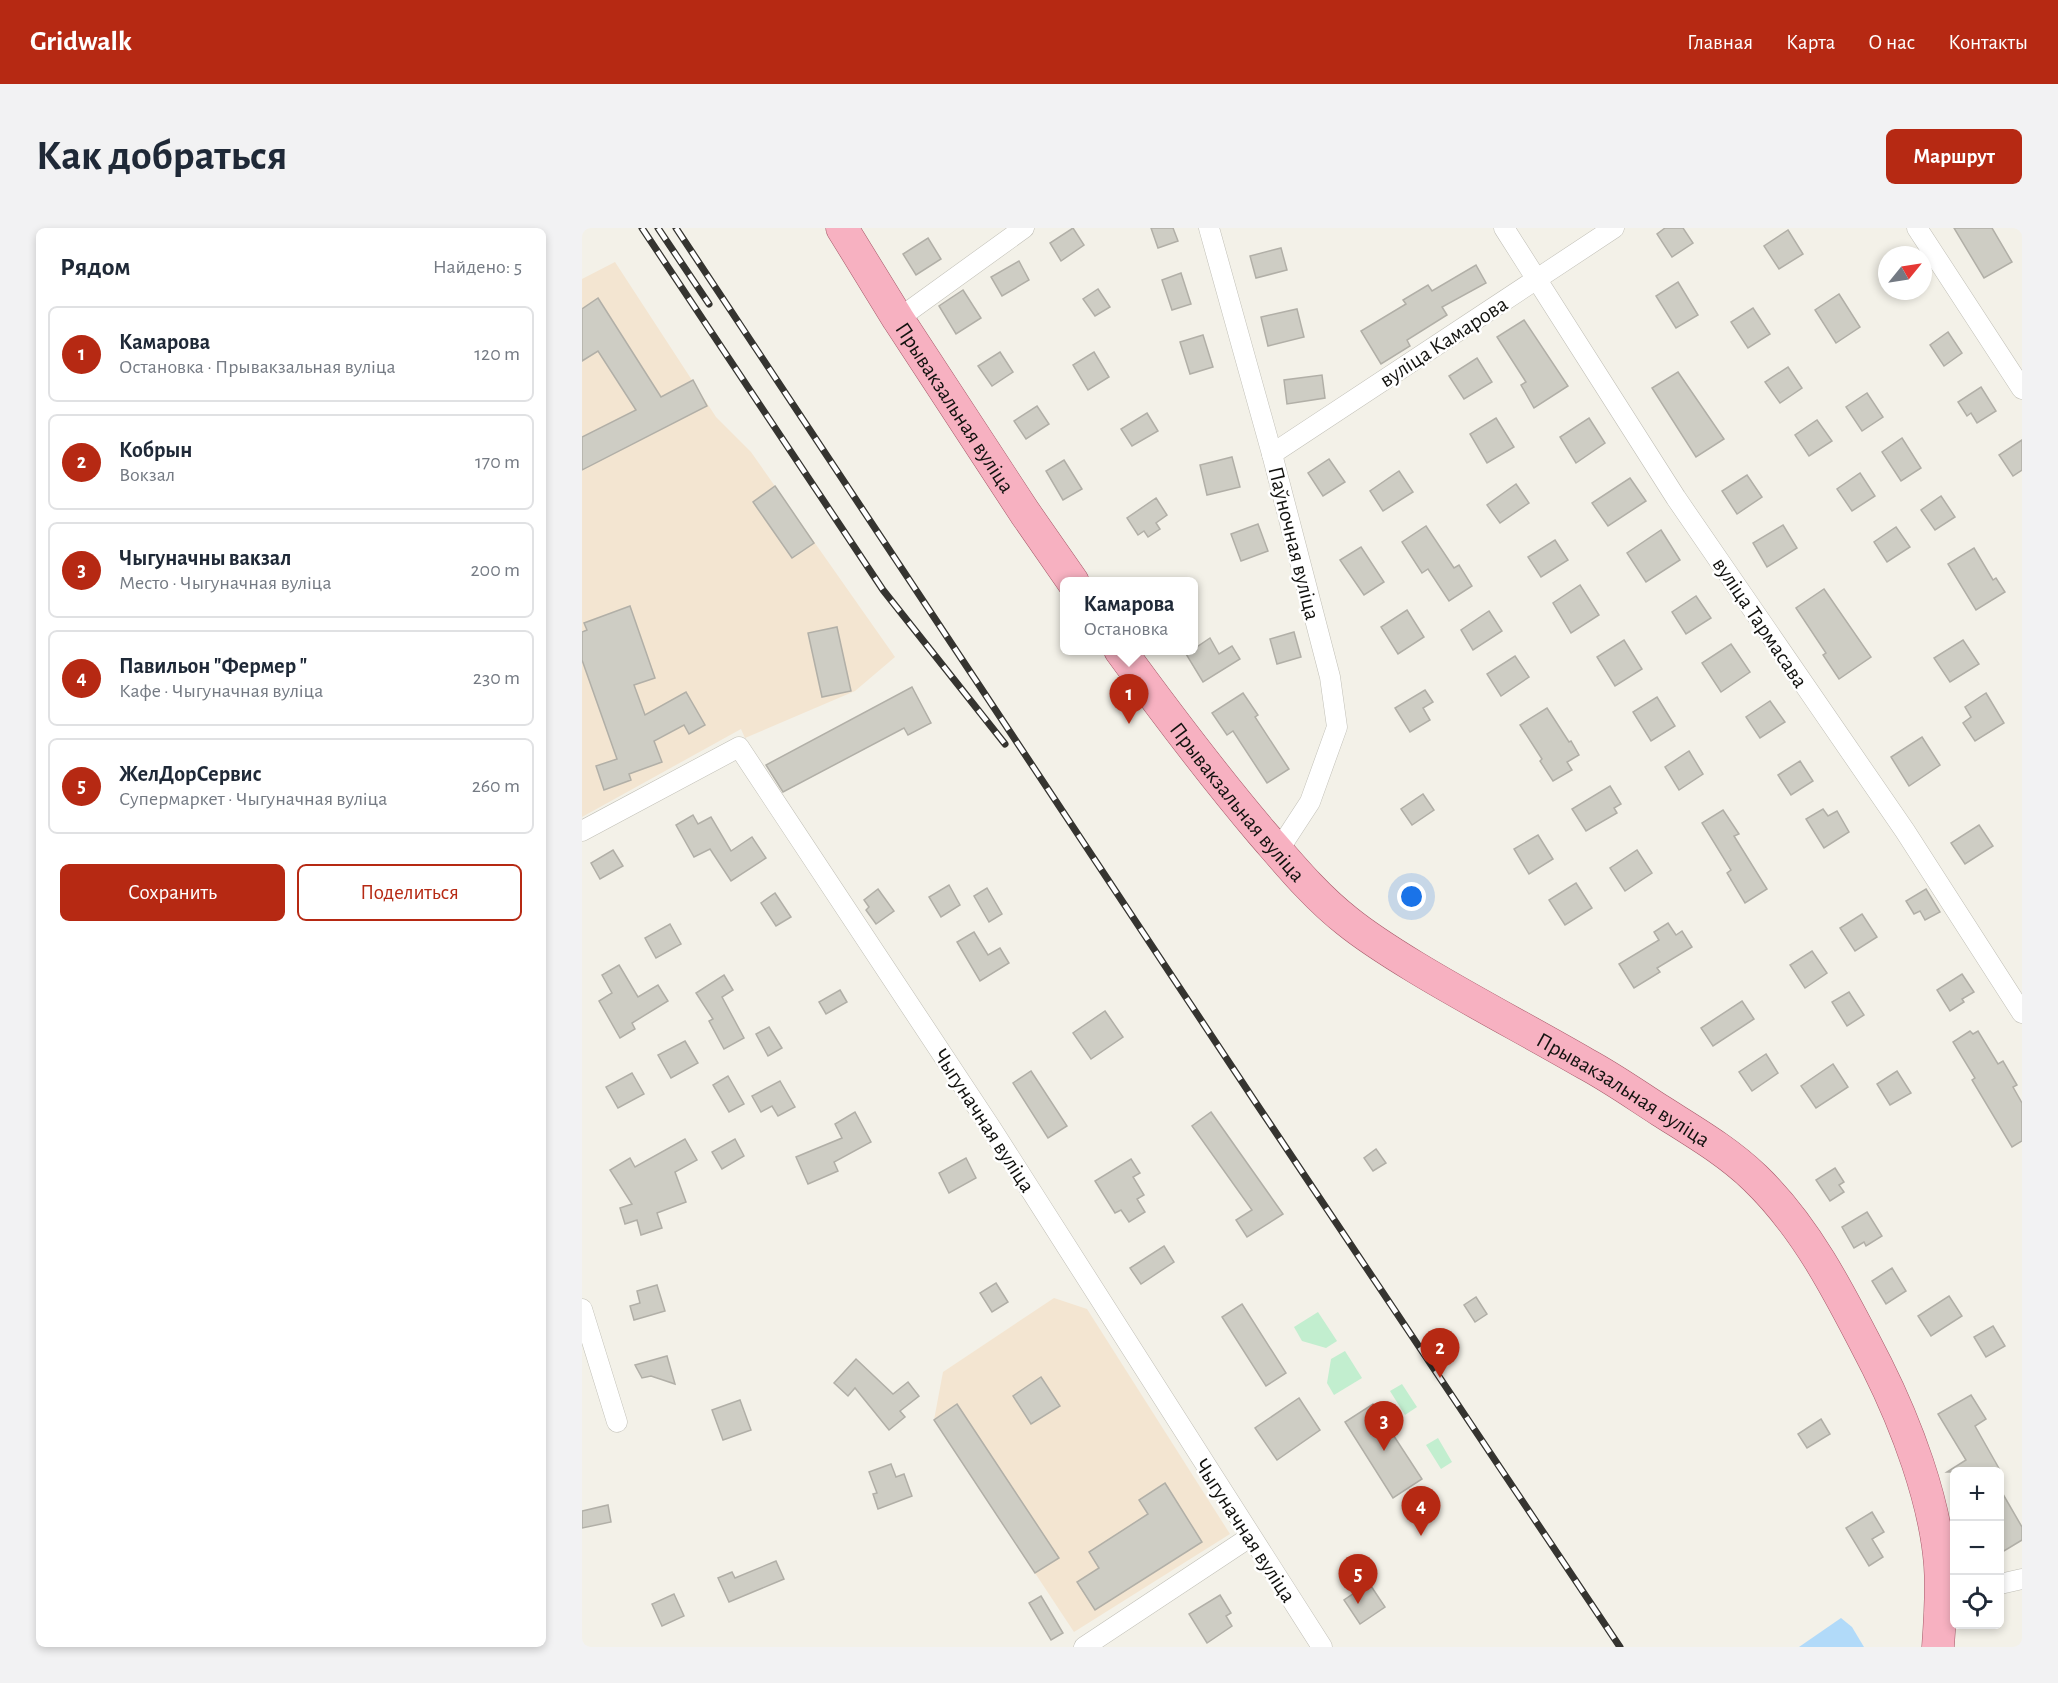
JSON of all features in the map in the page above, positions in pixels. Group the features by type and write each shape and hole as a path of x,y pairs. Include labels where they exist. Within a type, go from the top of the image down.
{"main road":[{"name":"Прывакзальная вуліца","path":"842,228 898,319 1070,577"},
{"name":"Прывакзальная вуліца","path":"1123,655 1188,742 1278,851 1311,889 1347,922 1461,995 1588,1064 1718,1147 1773,1198 1795,1225 1843,1299 1887,1385 1924,1481 1948,1595 1938,1647"}],"street":[{"path":"898,319 1024,228"},
{"name":"Паўночная вуліца","path":"1209,228 1272,454 1330,677 1337,727 1310,802 1278,851"},
{"name":"вуліца Тармасава","path":"1504,228 1676,498 1905,831 2022,1013"},
{"name":"вуліца Камарова","path":"1272,454 1614,228"},
{"path":"1917,228 2022,389"},
{"name":"Чыгуначная вуліца","path":"582,831 739,747 995,1134 1322,1647"},
{"path":"582,1309 616,1422"},
{"path":"1084,1647 1250,1536"},
{"path":"2004,1583 2022,1579"}],"shaded area":[{"path":"615,262 716,417 751,452 895,657 855,691 745,738 741,729 582,817 582,279"},
{"path":"1054,1298 1087,1309 1230,1534 1074,1632 934,1420 943,1372"}],"green space":[{"path":"1318,1312 1337,1341 1326,1348 1302,1341 1294,1327"},
{"path":"1345,1351 1362,1378 1334,1395 1327,1383 1331,1359"},
{"path":"1402,1384 1417,1407 1405,1415 1390,1391"},
{"path":"1438,1438 1452,1462 1441,1469 1426,1445"}],"water":[{"path":"1841,1618 1852,1627 1864,1647 1799,1647"}],"building":[{"path":"1073,228 1084,245 1061,261 1050,243"},
{"path":"1151,228 1173,228 1178,241 1158,248"},
{"path":"1665,228 1683,228 1693,243 1672,257 1657,234"},
{"path":"1954,228 1992,228 2012,262 1984,278"},
{"path":"1788,230 1803,254 1779,269 1764,246"},
{"path":"928,238 941,259 916,275 903,254"},
{"path":"1281,248 1287,270 1256,278 1250,256"},
{"path":"1019,261 1029,280 1002,296 991,277"},
{"path":"1476,265 1486,283 1442,307 1447,315 1407,340 1410,346 1381,364 1361,331 1406,304 1403,300 1428,285 1432,291"},
{"path":"1181,273 1191,304 1172,310 1162,280"},
{"path":"1678,282 1698,315 1676,328 1656,296"},
{"path":"1098,289 1110,307 1095,316 1083,299"},
{"path":"963,290 981,318 956,334 939,306"},
{"path":"1839,294 1860,327 1836,343 1815,310"},
{"path":"598,298 661,397 693,380 707,406 582,470 582,437 636,410 598,351 582,361 582,309"},
{"path":"1753,308 1770,334 1748,348 1731,322"},
{"path":"1297,309 1304,337 1268,346 1261,317"},
{"path":"1524,320 1568,386 1534,408 1521,385 1526,382 1497,337"},
{"path":"1948,332 1962,353 1944,366 1930,345"},
{"path":"1203,335 1213,367 1190,374 1180,342"},
{"path":"1000,352 1013,372 992,386 978,366"},
{"path":"1094,352 1109,377 1088,390 1073,365"},
{"path":"1477,358 1492,382 1464,399 1449,376"},
{"path":"1788,367 1802,388 1780,403 1765,382"},
{"path":"1678,372 1724,439 1696,457 1652,388"},
{"path":"1322,375 1325,398 1287,404 1284,380"},
{"path":"1981,387 1996,411 1977,423 1971,413 1967,416 1958,402"},
{"path":"1867,393 1883,417 1862,431 1846,407"},
{"path":"1037,406 1049,424 1026,439 1014,421"},
{"path":"1147,413 1158,431 1132,446 1121,429"},
{"path":"1496,418 1514,447 1487,463 1470,434"},
{"path":"1589,418 1605,443 1576,463 1560,437"},
{"path":"1817,420 1832,441 1809,456 1795,435"},
{"path":"1902,438 1921,468 1901,481 1882,452"},
{"path":"2022,440 2022,470 2013,476 1999,455"},
{"path":"1232,457 1240,487 1207,495 1200,465"},
{"path":"1329,459 1345,482 1323,496 1308,473"},
{"path":"1064,460 1082,489 1063,500 1046,471"},
{"path":"1399,471 1413,492 1383,511 1370,491"},
{"path":"1860,473 1875,496 1852,511 1837,489"},
{"path":"1747,475 1762,497 1737,514 1722,491"},
{"path":"1630,478 1646,501 1608,526 1592,503"},
{"path":"1516,484 1529,503 1500,523 1487,505"},
{"path":"775,486 814,543 792,558 753,502"},
{"path":"1941,496 1955,517 1935,530 1921,510"},
{"path":"1156,498 1167,515 1156,523 1160,529 1148,537 1144,531 1138,535 1127,518"},
{"path":"1258,524 1268,551 1241,561 1231,534"},
{"path":"1783,525 1797,548 1767,567 1753,543"},
{"path":"1426,526 1454,568 1459,565 1472,586 1449,601 1428,569 1422,573 1402,542"},
{"path":"1896,527 1910,547 1887,562 1874,542"},
{"path":"1661,530 1680,560 1646,582 1627,553"},
{"path":"1555,540 1568,560 1541,577 1528,557"},
{"path":"1361,547 1384,582 1364,595 1340,560"},
{"path":"1974,548 1993,580 1996,578 2005,592 1976,610 1948,564"},
{"path":"1580,585 1599,615 1571,633 1553,603"},
{"path":"1824,589 1871,657 1839,679 1823,655 1826,653 1796,608"},
{"path":"1696,596 1711,618 1686,634 1672,612"},
{"path":"630,606 655,678 634,685 645,715 686,692 705,725 689,734 684,725 654,741 662,762 629,774 631,780 604,790 596,766 617,759 582,660 582,632 587,630 584,623"},
{"path":"1407,610 1424,637 1398,654 1381,627"},
{"path":"1489,611 1502,631 1473,650 1461,630"},
{"path":"837,627 851,691 822,697 808,633"},
{"path":"1294,632 1301,657 1277,664 1270,639"},
{"path":"1210,638 1219,654 1232,646 1240,659 1203,682 1187,655 1198,655 1198,646"},
{"path":"1624,640 1642,669 1615,686 1597,657"},
{"path":"1963,640 1979,664 1950,682 1934,658"},
{"path":"1731,644 1750,672 1721,692 1702,663"},
{"path":"1515,656 1529,677 1501,696 1487,674"},
{"path":"912,687 931,723 908,735 904,728 783,792 766,765"},
{"path":"1425,690 1433,702 1423,708 1430,720 1410,732 1395,708"},
{"path":"1243,693 1258,715 1255,717 1289,769 1267,783 1233,731 1227,735 1212,713"},
{"path":"1986,693 2004,723 1975,741 1963,723 1971,717 1965,707"},
{"path":"1657,697 1675,726 1651,741 1633,712"},
{"path":"1770,701 1785,722 1760,738 1746,717"},
{"path":"1547,708 1579,755 1567,762 1572,770 1553,781 1520,725"},
{"path":"1922,737 1940,765 1909,786 1891,757"},
{"path":"1689,751 1703,774 1679,790 1665,767"},
{"path":"1800,761 1813,781 1791,795 1778,775"},
{"path":"1610,786 1621,804 1614,808 1617,813 1586,831 1572,809"},
{"path":"1423,794 1434,810 1412,825 1401,809"},
{"path":"1823,809 1828,816 1837,811 1849,832 1824,848 1806,819"},
{"path":"1723,810 1739,834 1734,836 1767,889 1745,903 1727,873 1731,870 1702,823"},
{"path":"693,815 698,824 711,817 731,851 752,837 766,858 731,881 710,849 694,857 676,825"},
{"path":"1979,825 1993,846 1965,864 1951,843"},
{"path":"1538,835 1553,859 1529,874 1514,849"},
{"path":"613,850 623,866 600,879 591,863"},
{"path":"1637,850 1652,873 1625,891 1610,868"},
{"path":"1576,883 1592,908 1565,925 1549,900"},
{"path":"949,885 960,905 941,917 929,897"},
{"path":"987,888 1002,914 989,922 974,896"},
{"path":"878,889 894,911 876,924 866,910 869,907 864,900"},
{"path":"1926,889 1940,912 1925,920 1920,911 1914,914 1906,901"},
{"path":"775,893 791,917 776,926 761,903"},
{"path":"1862,914 1877,937 1855,951 1840,928"},
{"path":"1668,923 1676,935 1682,931 1692,947 1657,968 1660,972 1634,988 1619,964 1659,940 1654,932"},
{"path":"670,924 681,944 656,958 645,938"},
{"path":"974,932 988,955 1000,948 1009,963 980,981 957,942"},
{"path":"1812,951 1827,973 1805,988 1790,965"},
{"path":"619,965 638,997 658,985 668,1001 632,1023 635,1029 620,1038 599,1001 612,993 602,975"},
{"path":"1962,974 1974,992 1962,999 1964,1002 1950,1011 1937,990"},
{"path":"724,975 733,990 722,997 744,1038 724,1049 709,1021 713,1019 696,993"},
{"path":"840,990 847,1002 826,1014 819,1002"},
{"path":"1849,992 1864,1015 1847,1026 1832,1002"},
{"path":"1742,1001 1754,1019 1713,1046 1701,1028"},
{"path":"1105,1011 1123,1037 1091,1059 1073,1033"},
{"path":"769,1027 782,1048 768,1056 756,1034"},
{"path":"1970,1031 1973,1034 1978,1031 1998,1064 2003,1061 2017,1085 2013,1087 2022,1103 2022,1141 2012,1147 1972,1080 1975,1078 1953,1042"},
{"path":"685,1041 698,1063 671,1078 658,1055"},
{"path":"1766,1054 1778,1073 1752,1091 1739,1072"},
{"path":"1833,1064 1848,1087 1816,1108 1801,1086"},
{"path":"1031,1071 1067,1126 1048,1138 1013,1083"},
{"path":"1897,1071 1911,1093 1890,1105 1877,1084"},
{"path":"632,1073 644,1094 618,1108 606,1087"},
{"path":"728,1076 744,1104 729,1112 713,1085"},
{"path":"780,1081 795,1107 778,1116 772,1106 761,1112 752,1096"},
{"path":"855,1112 871,1142 834,1162 838,1171 808,1184 796,1157 842,1138 835,1124"},
{"path":"1211,1112 1283,1214 1247,1237 1236,1220 1252,1210 1192,1126"},
{"path":"685,1139 697,1160 675,1172 686,1202 657,1213 662,1228 641,1235 637,1220 625,1224 620,1208 632,1204 610,1170 630,1158 635,1167"},
{"path":"735,1139 744,1156 722,1169 712,1152"},
{"path":"1376,1149 1386,1163 1373,1171 1364,1158"},
{"path":"966,1158 976,1178 949,1193 939,1173"},
{"path":"1131,1159 1140,1173 1133,1177 1144,1195 1137,1199 1145,1212 1129,1222 1121,1210 1115,1213 1095,1181"},
{"path":"1835,1168 1844,1182 1839,1185 1844,1192 1830,1201 1816,1180"},
{"path":"1867,1212 1882,1236 1866,1246 1864,1242 1854,1248 1842,1227"},
{"path":"1164,1246 1174,1262 1141,1284 1130,1268"},
{"path":"1892,1268 1906,1291 1886,1304 1872,1281"},
{"path":"996,1283 1008,1302 992,1312 980,1293"},
{"path":"657,1285 665,1311 634,1320 630,1306 640,1303 637,1291"},
{"path":"1949,1296 1962,1316 1931,1336 1918,1316"},
{"path":"1476,1297 1487,1314 1475,1322 1464,1305"},
{"path":"1242,1304 1286,1373 1266,1386 1222,1317"},
{"path":"1993,1326 2005,1346 1986,1357 1974,1337"},
{"path":"667,1356 675,1384 651,1376 642,1378 635,1365"},
{"path":"856,1359 893,1394 908,1382 919,1396 900,1411 905,1417 889,1430 855,1388 848,1396 834,1383"},
{"path":"1041,1377 1060,1406 1031,1424 1013,1396"},
{"path":"1971,1395 1986,1419 1975,1426 1998,1467 1955,1467 1966,1460 1938,1414"},
{"path":"1299,1398 1320,1430 1277,1460 1255,1428"},
{"path":"740,1400 751,1430 723,1440 712,1410"},
{"path":"957,1404 1059,1558 1035,1573 934,1420"},
{"path":"1373,1404 1422,1479 1393,1498 1345,1422"},
{"path":"1821,1419 1830,1434 1807,1448 1798,1434"},
{"path":"891,1464 896,1477 904,1474 912,1496 878,1509 873,1494 877,1493 869,1472"},
{"path":"1165,1483 1202,1542 1095,1610 1077,1582 1099,1568 1089,1552 1148,1514 1139,1500"},
{"path":"2004,1496 2022,1527 2022,1540 2004,1551"},
{"path":"608,1505 611,1522 582,1528 582,1511"},
{"path":"1872,1512 1884,1532 1872,1539 1883,1557 1869,1566 1846,1528"},
{"path":"776,1561 784,1579 729,1602 718,1578 732,1572 735,1578"},
{"path":"1369,1583 1385,1607 1360,1624 1344,1600"},
{"path":"674,1594 684,1616 662,1626 652,1604"},
{"path":"1220,1595 1231,1613 1226,1616 1232,1626 1207,1643 1189,1614"},
{"path":"1041,1596 1063,1633 1051,1640 1029,1603"}],"railway":[{"path":"642,228 883,590 1005,744"},
{"path":"658,228 709,304"},
{"path":"676,228 1620,1647"}],"place":[{"name":"Камарова","path":"1129,724"},
{"name":"Кобрын","path":"1440,1378"},
{"name":"Чыгуначны вакзал","path":"1384,1451"},
{"name":"Павильон \"Фермер \"","path":"1421,1536"},
{"name":"ЖелДорСервис","path":"1358,1604"}]}
